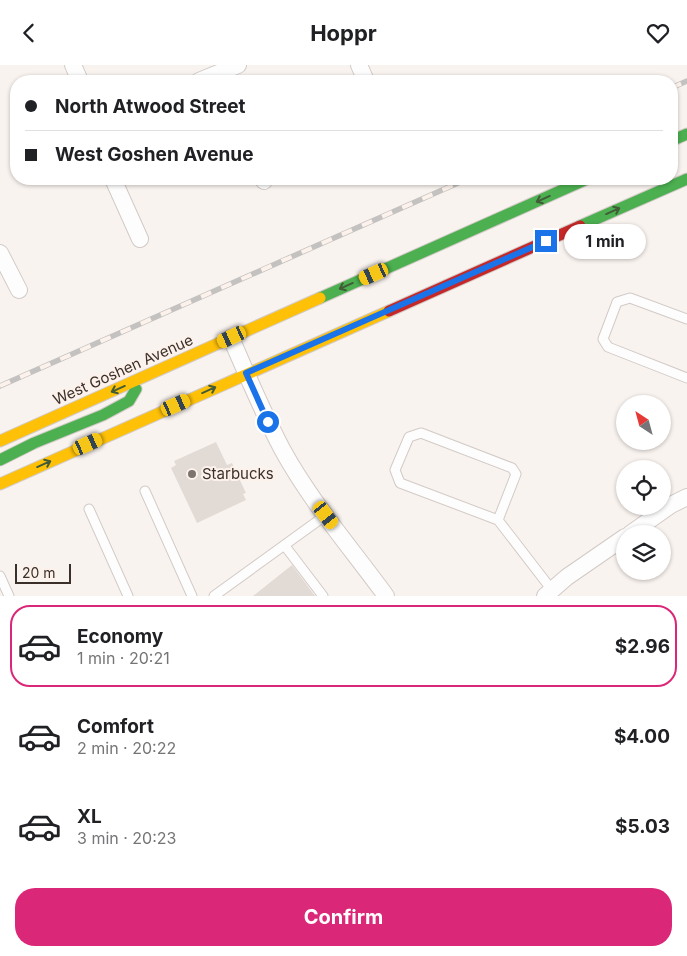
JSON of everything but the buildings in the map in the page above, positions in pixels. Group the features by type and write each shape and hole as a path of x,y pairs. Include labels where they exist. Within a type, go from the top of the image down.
{"main road":[{"name":"West Goshen Avenue","path":"0,441 574,185"},
{"path":"0,484 246,373 673,185"},
{"path":"0,460 34,443 103,415 129,401 144,377"}],"street":[{"path":"222,75 238,65"},
{"path":"116,185 140,239"},
{"path":"0,253 19,291"},
{"path":"232,337 261,408 283,450 326,515 386,596"},
{"path":"643,525 671,505 687,497"},
{"path":"548,593 567,577 616,543"}],"lane":[{"path":"687,319 630,298 617,302 603,339 608,347 687,379"},
{"path":"498,520 516,475 512,468 421,433 409,437 396,470 400,483 498,520 548,593"},
{"path":"145,491 192,596"},
{"path":"89,509 128,596"},
{"path":"214,596 326,515"},
{"path":"284,546 323,596"},
{"path":"0,576 9,596"}],"railway":[{"path":"678,85 687,81"},
{"path":"0,386 453,185"}],"traffic: fast":[{"path":"678,138 687,134"},
{"path":"678,183 687,179"},
{"path":"320,298 574,185"},
{"path":"580,226 673,185"},
{"path":"0,460 34,443 103,415 129,401 136,389"}],"traffic: slow":[{"path":"0,441 320,298"},
{"path":"0,484 389,311"}],"traffic: jam":[{"path":"389,311 580,226"}],"place":[{"name":"Starbucks","path":"192,474"}],"route":[{"path":"268,422 246,373 546,241"}]}
